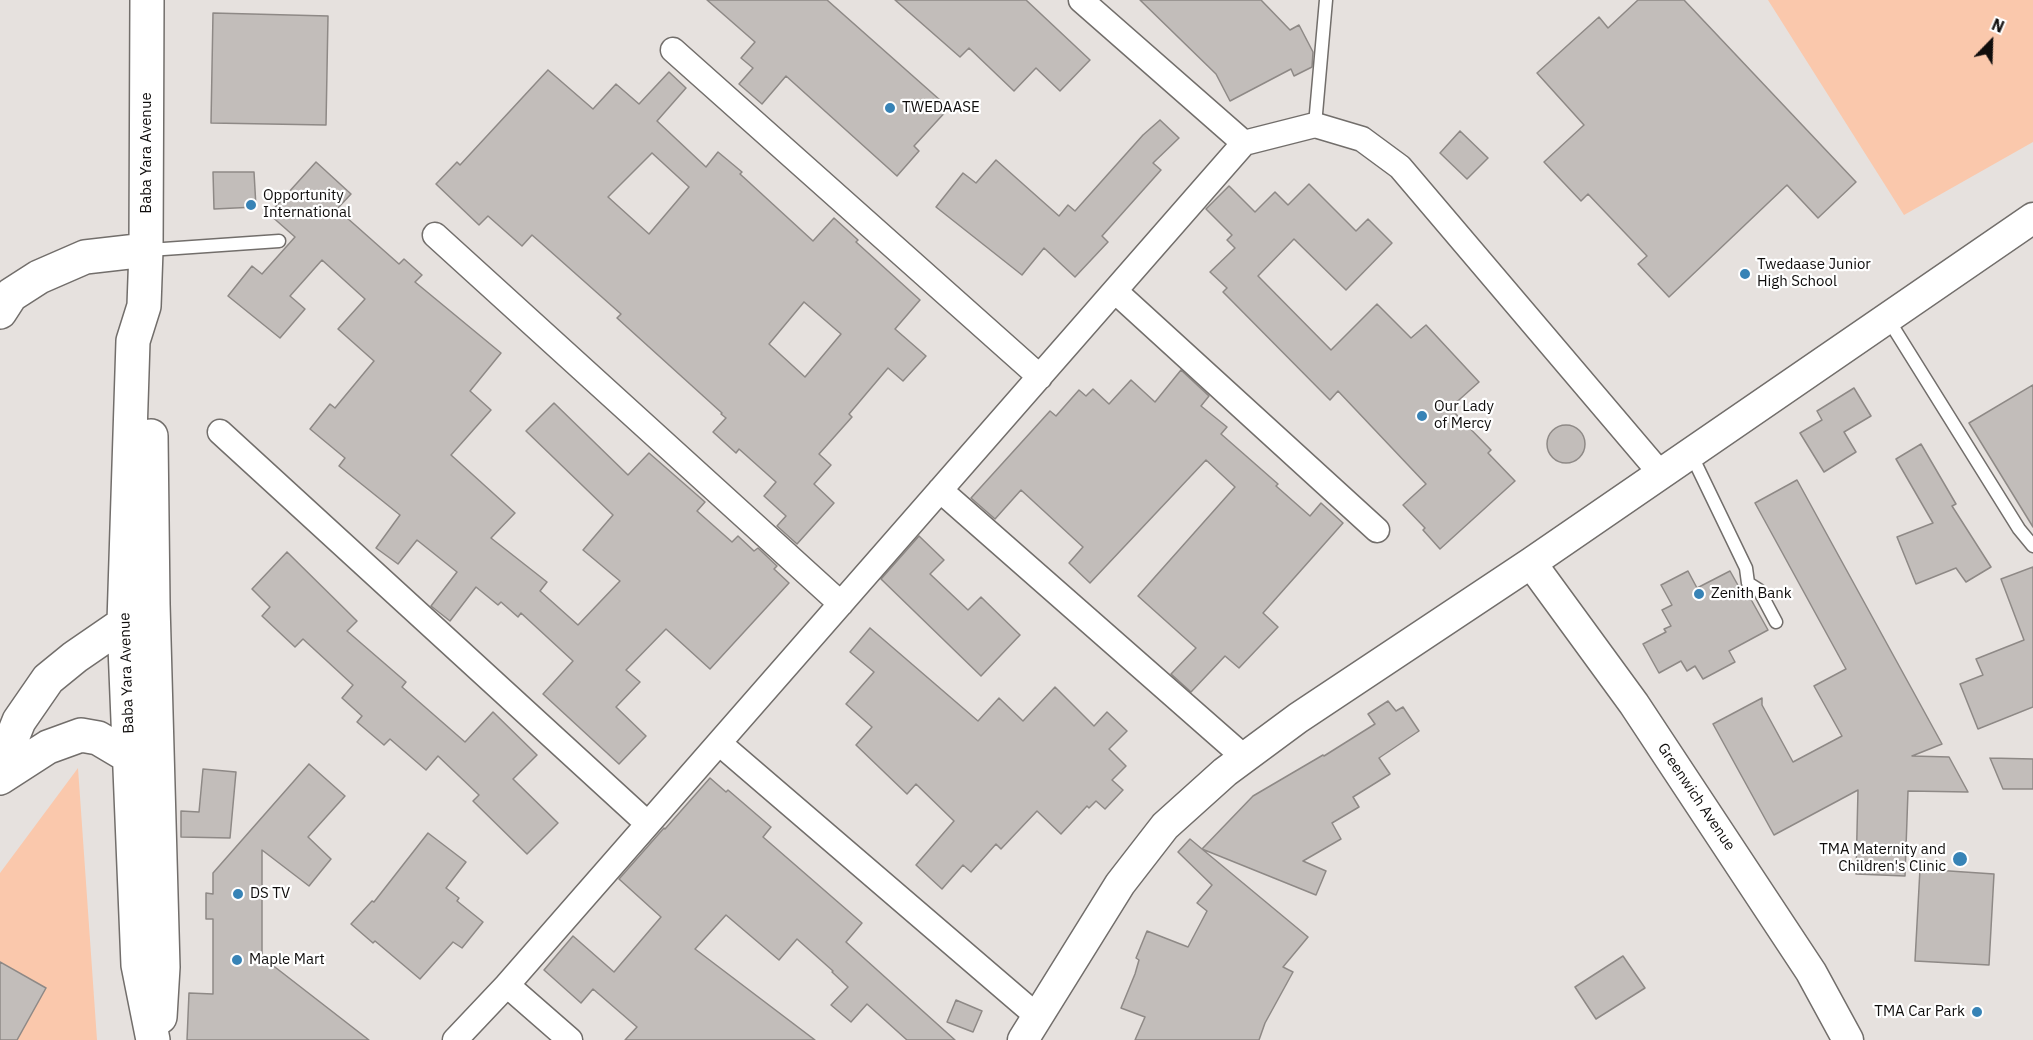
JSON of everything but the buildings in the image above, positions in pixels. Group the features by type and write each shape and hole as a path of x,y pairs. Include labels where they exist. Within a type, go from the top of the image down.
{"main road":[{"name":"Baba Yara Avenue","path":"147,0 144,306 150,339 153,604 163,967 159,1040"},
{"path":"0,312 11,295 39,277 85,257 146,250"},
{"name":"Baba Yara Avenue","path":"144,306 134,342 124,622 138,965 153,1040"},
{"path":"0,768 20,721 48,679 124,622 153,604"},
{"path":"0,778 48,747 81,735 99,738 130,757"}],"street":[{"path":"1081,0 1244,143"},
{"path":"673,50 1040,376"},
{"path":"455,1040 507,985 1244,143 1316,125 1362,139 1400,167 1661,474"},
{"path":"719,743 1030,1028 1120,884 1165,826 1225,772 1298,718 1531,563 2033,218"},
{"path":"435,236 841,604"},
{"path":"1115,291 1377,530"},
{"path":"219,432 648,824"},
{"path":"940,490 1245,758"},
{"name":"Greenwich Avenue","path":"1531,563 1641,714 1811,972 1848,1040"},
{"path":"507,985 570,1040"}],"lane":[{"path":"1316,125 1326,0"},
{"path":"146,250 279,240"},
{"path":"1887,318 2019,529 2033,546"},
{"path":"1691,453 1746,568 1748,583 1759,590 1776,622"}],"shaded area":[{"path":"1768,0 2033,0 2033,142 1904,215"},
{"path":"78,768 97,1040 0,1040 0,873"}],"place":[{"name":"TWEDAASE","path":"890,108"},
{"name":"Opportunity International","path":"251,205"},
{"name":"Twedaase Junior High School","path":"1745,274"},
{"name":"Our Lady of Mercy","path":"1422,416"},
{"name":"Zenith Bank","path":"1699,594"},
{"name":"TMA Maternity and Children's Clinic","path":"1960,859"},
{"name":"DS TV","path":"238,894"},
{"name":"Maple Mart","path":"237,960"},
{"name":"TMA Car Park","path":"1977,1012"}]}
